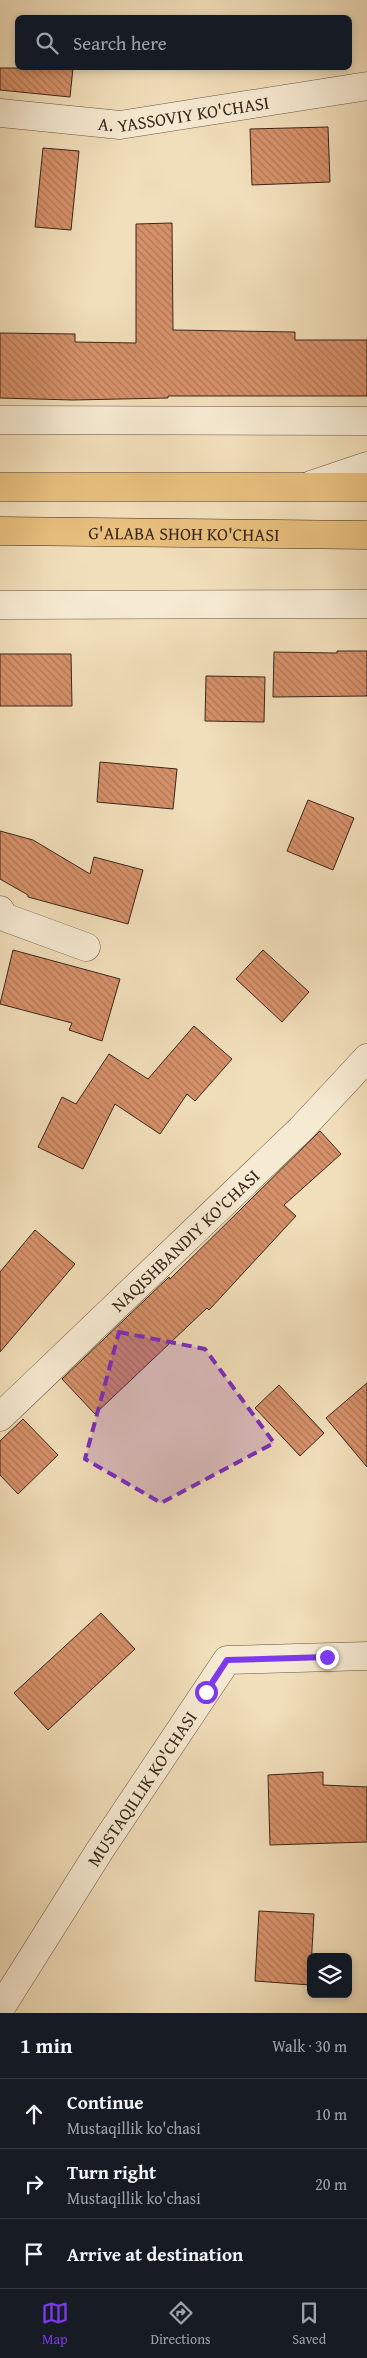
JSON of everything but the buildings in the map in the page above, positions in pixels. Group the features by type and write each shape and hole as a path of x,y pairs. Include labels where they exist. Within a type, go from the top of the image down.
{"main road":[{"path":"0,487 367,487"},
{"name":"G'ALABA SHOH KO'CHASI","path":"0,531 367,535"}],"street":[{"name":"A. YASSOVIY KO'CHASI","path":"0,113 120,125 367,86"},
{"path":"0,420 367,422"},
{"path":"308,487 367,466"},
{"path":"0,605 367,604"},
{"path":"0,910 4,917 86,947"},
{"name":"NAQISHBANDIY KO'CHASI","path":"0,1417 301,1128 367,1058"},
{"name":"MUSTAQILLIK KO'CHASI","path":"0,2009 100,1850 227,1660 367,1656"}],"highlighted area":[{"path":"119,1332 205,1349 274,1443 161,1503 85,1459"}],"route":[{"path":"206,1692 227,1660 327,1657"}]}
